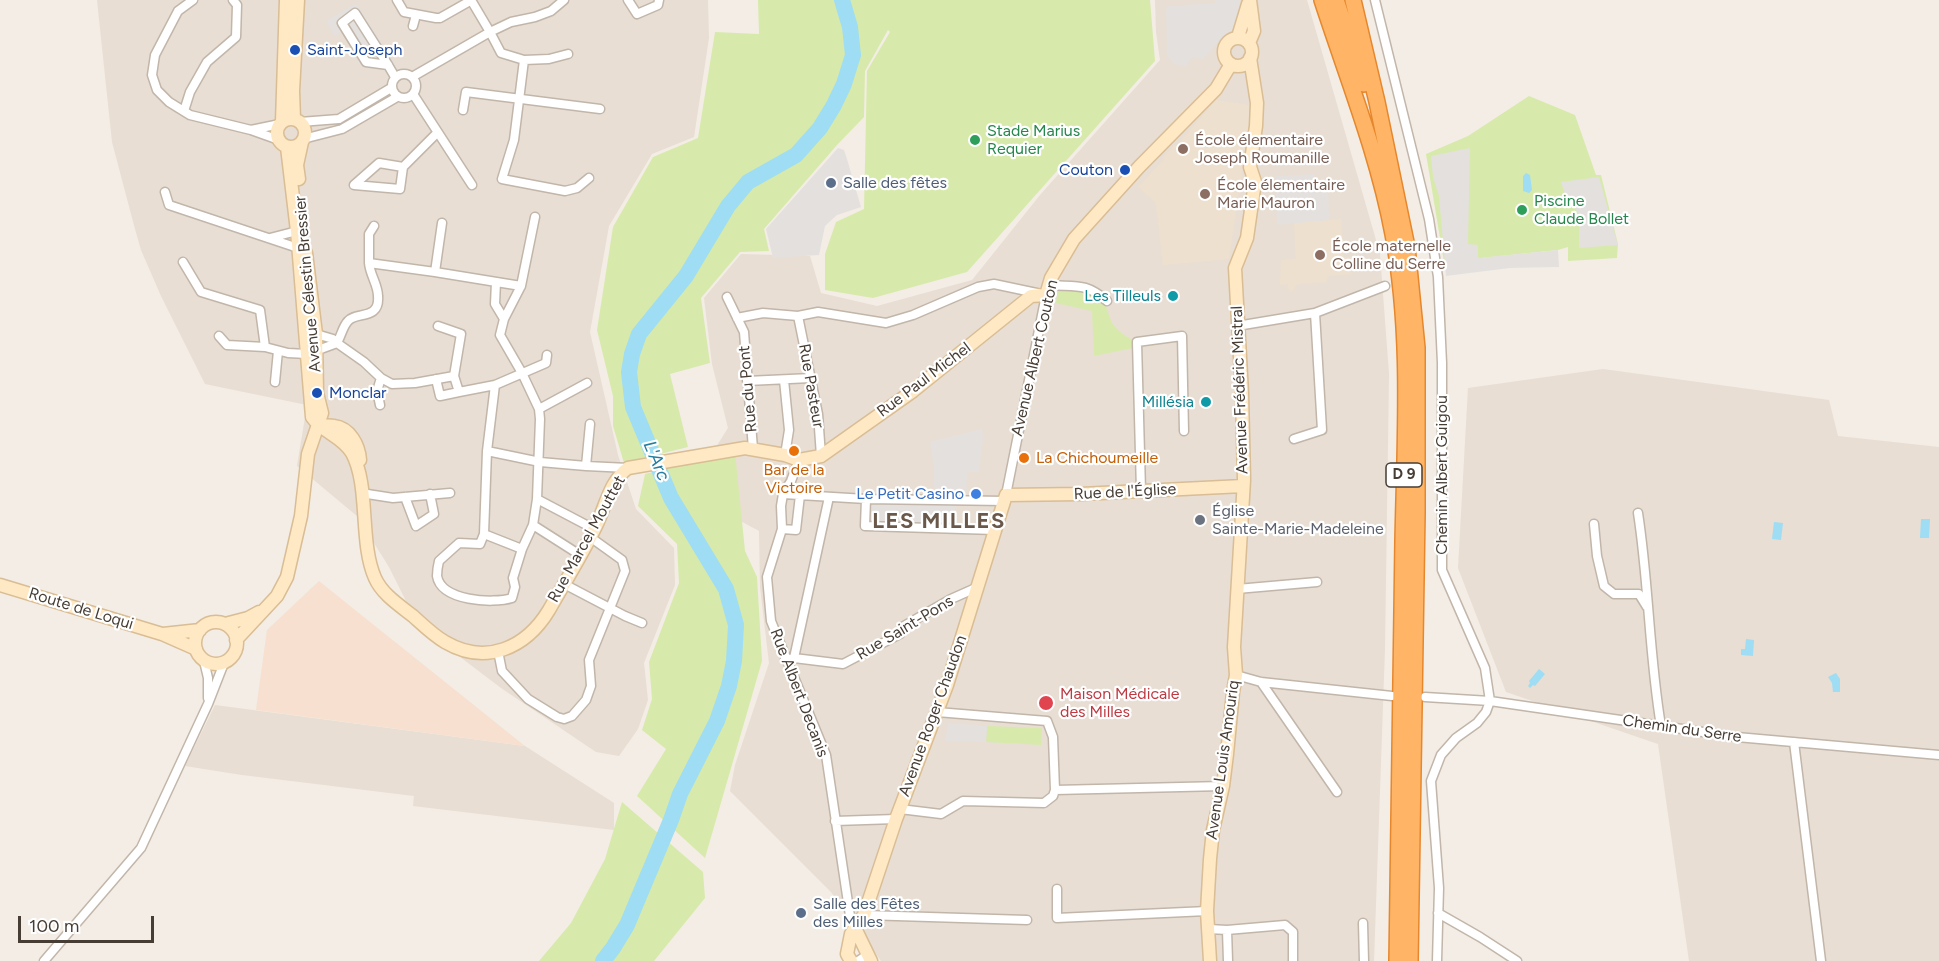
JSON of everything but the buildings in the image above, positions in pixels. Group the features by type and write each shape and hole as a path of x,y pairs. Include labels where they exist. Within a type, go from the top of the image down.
{"highway":[{"name":"D 9","path":"1322,0 1367,135 1382,189 1393,234 1401,295 1406,395 1397,961"},
{"name":"D 9","path":"1336,0 1390,167 1407,247 1417,348 1410,961"},
{"path":"1353,0 1390,167"},
{"path":"1411,907 1415,961"}],"street":[{"path":"193,0 178,11 155,55 152,75 157,90 169,102 190,115 251,130 283,144 295,146 302,140 342,129 397,97"},
{"path":"184,111 190,92 207,62 236,37 237,5 233,0"},
{"path":"286,0 289,122"},
{"path":"283,144 277,132 289,122 293,91 297,0"},
{"path":"397,0 404,12 440,18 470,0 501,53 506,56 524,60 549,59 568,54"},
{"path":"395,77 402,74 412,77 490,32 511,22 551,11 564,0"},
{"path":"628,0 636,14 658,5 659,0"},
{"path":"1243,40 1250,0"},
{"name":"Chemin Albert Guigou","path":"1376,0 1429,219 1438,278 1442,363 1442,570 1485,668 1490,701"},
{"path":"388,65 366,62 342,23 356,14 388,65 395,77 392,88 397,97 404,99 413,94 416,87 412,77"},
{"path":"413,26 416,15"},
{"path":"1235,65 1244,65 1250,58 1252,50 1243,40 1229,40 1224,47 1224,55 1235,65 1245,70 1255,83"},
{"name":"Avenue Frédéric Mistral","path":"1244,486 1237,293 1240,275 1251,249 1262,186 1261,171 1257,163 1255,141 1257,103 1250,58"},
{"path":"524,60 514,140 502,179 565,190 577,188 589,178"},
{"name":"Avenue Albert Couton","path":"1005,498 1051,278 1074,238 1138,167 1216,89 1235,65"},
{"path":"251,130 289,122 339,119 392,88"},
{"path":"463,110 466,92 600,109"},
{"path":"413,94 472,185"},
{"path":"289,122 304,130 302,140"},
{"path":"403,167 379,163 354,185 400,189 403,167 437,133"},
{"name":"Avenue Célestin Bressier","path":"302,140 297,165 316,334 312,353 310,406 312,417 318,426"},
{"name":"Avenue Célestin Bressier","path":"283,144 297,231 312,353"},
{"path":"165,192 170,205 298,248"},
{"path":"495,385 487,451 484,534 480,544 459,543 439,561 437,576 442,587 455,595 500,602 512,598 515,587 513,578 522,549 533,525 537,499 540,462 539,409 500,335 504,319 521,286 535,217"},
{"path":"435,272 442,223"},
{"path":"219,336 227,345 266,347 278,351 312,353 337,343 347,321 366,315 375,309 378,295 369,264 369,234 374,226"},
{"path":"270,238 297,231"},
{"path":"183,262 201,292 260,310 266,347"},
{"path":"369,264 521,286"},
{"path":"496,282 495,304 504,319"},
{"path":"737,318 763,313 798,316 818,312 886,322 913,315 978,287 994,284 1048,290 1084,286 1094,290 1107,301"},
{"path":"1237,326 1315,313 1385,286"},
{"name":"Rue Paul Michel","path":"799,460 821,456 913,390 1031,296 1048,290"},
{"name":"Rue du Pont","path":"727,297 744,332 753,448"},
{"path":"1294,439 1322,430 1315,313"},
{"name":"Rue Pasteur","path":"798,316 818,414 821,456"},
{"path":"438,326 461,334 454,376 459,392"},
{"path":"316,334 333,339 381,378 392,384 415,383 454,376"},
{"path":"1141,491 1137,342 1182,336 1184,431"},
{"path":"275,382 278,351"},
{"path":"436,379 440,396 495,385 546,363 547,355"},
{"path":"380,405 377,391 381,378"},
{"path":"747,381 811,378"},
{"path":"784,380 789,430 786,455"},
{"path":"539,409 587,383"},
{"path":"586,466 590,424"},
{"path":"44,961 141,848 208,704 224,663 234,654 237,640 277,596 286,577 293,553 301,516 308,454 318,426"},
{"name":"Rue Marcel Mouttet","path":"318,426 342,441 352,453 358,471 369,561 376,580 384,592 444,642 461,650 482,653 498,651 522,640 540,624 592,533 615,481 620,474 633,467"},
{"path":"487,451 540,462 633,467 726,450 753,448 799,460 783,494 866,499 1005,498"},
{"name":"Rue de l'Église","path":"1005,498 1244,486"},
{"name":"Avenue Louis Amouriq","path":"1210,961 1207,911 1213,830 1223,786 1236,675 1234,647 1244,486"},
{"path":"361,493 393,498 450,493"},
{"path":"405,497 416,526 434,513 430,494"},
{"name":"Rue Albert Decanis","path":"783,494 782,529 768,577 771,621 790,659 826,755 850,916 855,928"},
{"path":"782,529 796,530 800,495"},
{"path":"790,659 829,497"},
{"name":"Avenue Roger Chaudon","path":"855,928 864,915 898,814 937,712 1005,498"},
{"path":"498,651 502,671 528,699 548,713 564,719 576,712 586,700 591,686 589,660 625,571 622,560 592,533 537,499"},
{"path":"866,499 865,526 995,531"},
{"path":"1638,513 1644,551 1647,608 1661,726"},
{"path":"1594,524 1597,556 1604,586 1614,594 1638,594 1647,608"},
{"path":"533,525 580,555"},
{"path":"484,534 522,549"},
{"path":"1237,589 1317,582"},
{"path":"564,584 642,623"},
{"name":"Route de Loqui","path":"0,585 162,634 196,649"},
{"name":"Rue Saint-Pons","path":"790,659 843,664 900,634 904,626 978,586"},
{"path":"208,704 208,678 204,661 196,649 195,642 200,630 212,623 225,624 248,618 265,609"},
{"path":"225,624 231,628 237,640"},
{"name":"Route de Loqui","path":"162,634 200,630"},
{"path":"204,661 224,663"},
{"path":"1236,675 1261,682 1392,696"},
{"path":"1261,682 1337,792"},
{"name":"Chemin du Serre","path":"1425,698 1490,701 1737,737 1939,755"},
{"path":"1437,961 1439,888 1431,782 1441,755 1456,738 1477,723 1486,712 1490,701"},
{"path":"835,821 898,814 941,814 963,801 1044,804 1053,796 1055,790 1053,737 1047,722 937,712"},
{"path":"1794,742 1821,961"},
{"path":"1055,790 1223,786"},
{"path":"1057,889 1057,918 1207,911"},
{"path":"1438,913 1517,961"},
{"path":"864,915 1028,920"},
{"path":"1363,923 1364,961"},
{"path":"1209,929 1227,930 1285,924 1293,932 1293,961"},
{"path":"855,928 865,959"},
{"path":"851,961 847,954 851,934 855,928"},
{"path":"1227,930 1228,961"}],"shaded area":[{"name":"Monclar","path":"97,0 708,0 709,38 694,137 652,154 609,226 590,332 618,455 636,509 674,548 675,585 644,663 648,700 638,729 619,756 596,752 501,688 418,625 389,567 357,516 297,466 307,405 205,384 161,296 141,250 135,229 112,142"},
{"name":"LES MILLES","path":"1155,0 1307,0 1380,254 1389,374 1385,648 1374,961 881,961 831,892 730,791 735,765 769,663 760,587 759,531 724,512 694,482 728,428 712,364 704,298 741,254 810,256 821,293 877,306 972,280 1040,195 1160,60"},
{"path":"1215,0 1240,0 1237,20 1232,31 1224,35 1201,62 1201,58 1193,57 1186,66 1174,64 1167,56 1166,8 1215,3"},
{"path":"356,3 397,67 389,74 378,67 358,64 358,57 341,32 334,36 326,21"},
{"path":"1216,100 1249,105 1250,118 1229,259 1163,265 1156,203 1138,187"},
{"name":"Salle des fêtes","path":"838,148 844,150 861,207 837,215 825,226 819,255 773,258 766,229"},
{"path":"1470,148 1468,244 1478,245 1478,258 1558,250 1559,267 1510,268 1446,276 1439,196 1433,177 1431,156"},
{"path":"1314,174 1315,182 1328,181 1329,220 1277,225 1276,176"},
{"path":"1599,177 1618,245 1579,248 1579,215 1571,201 1566,198 1561,182"},
{"name":"École maternelle Colline du Serre","path":"1341,219 1344,257 1351,257 1352,274 1327,276 1327,282 1298,284 1292,292 1288,284 1280,285 1281,260 1296,259 1294,223"},
{"path":"1603,369 1829,400 1838,436 1939,447 1939,961 1689,961 1658,744 1506,692 1458,568 1468,388"},
{"path":"982,429 979,472 967,472 966,498 935,498 930,442"},
{"path":"871,502 956,503 954,525 871,520"},
{"path":"319,581 525,746 256,710 267,630"},
{"path":"215,705 525,746 614,803 614,830 413,806 414,796 185,766"},
{"path":"948,723 987,726 986,742 945,741"}],"green space":[{"path":"758,0 1150,0 1155,61 967,272 873,298 825,290 825,254 836,222 864,209 867,71 890,32 888,30 865,71 864,117 764,229 769,251 740,252 701,298 710,363 670,374 688,447 624,463 613,426 613,396 597,330 613,227 653,157 698,138 715,32 759,34"},
{"name":"Piscine Claude Bollet","path":"1529,96 1575,115 1596,175 1601,175 1618,244 1617,258 1568,261 1568,247 1444,262 1426,154 1468,136"},
{"path":"1058,289 1084,291 1096,295 1105,305 1114,326 1134,341 1133,348 1094,356 1092,311 1056,303"},
{"path":"735,452 745,551 757,577 762,661 705,858 637,796 666,749 642,730 652,699 649,662 679,583 677,544 638,506 645,474"},
{"path":"987,726 1042,728 1041,745 986,742"},
{"path":"622,802 703,872 705,898 654,961 539,961 571,923 605,859"}],"water":[{"path":"1526,173 1530,175 1532,190 1529,193 1523,191 1523,176"},
{"path":"1921,519 1930,519 1929,538 1920,538"},
{"path":"1774,522 1783,523 1781,540 1772,539"},
{"path":"1746,639 1754,640 1753,656 1741,655 1741,649 1745,649"},
{"path":"1539,669 1545,674 1535,686 1530,688 1529,681"},
{"path":"1836,673 1840,679 1840,692 1833,692 1832,683 1828,677"}],"waterway":[{"name":"L'Arc","path":"603,961 627,925 680,794 717,721 729,686 734,661 736,625 726,589 671,498 633,407 629,372 632,354 639,334 686,276 728,206 748,182 796,155 820,128 834,105 844,84 853,55 850,27 842,0"}],"place":[{"name":"Saint-Joseph","path":"295,50"},
{"name":"Stade Marius Requier","path":"975,140"},
{"name":"École élementaire Joseph Roumanille","path":"1183,149"},
{"name":"Couton","path":"1125,170"},
{"name":"Salle des fêtes","path":"831,183"},
{"name":"École élementaire Marie Mauron","path":"1205,194"},
{"name":"Piscine Claude Bollet","path":"1522,210"},
{"name":"École maternelle Colline du Serre","path":"1320,255"},
{"name":"Les Tilleuls","path":"1173,296"},
{"name":"Monclar","path":"317,393"},
{"name":"Millésia","path":"1206,402"},
{"name":"Bar de la Victoire","path":"794,451"},
{"name":"La Chichoumeille","path":"1024,458"},
{"name":"Le Petit Casino","path":"976,494"},
{"name":"Église Sainte-Marie-Madeleine","path":"1200,520"},
{"name":"Maison Médicale des Milles","path":"1046,703"},
{"name":"Salle des Fêtes des Milles","path":"801,913"}],"district":[{"name":"LES MILLES","path":"939,522"}]}
